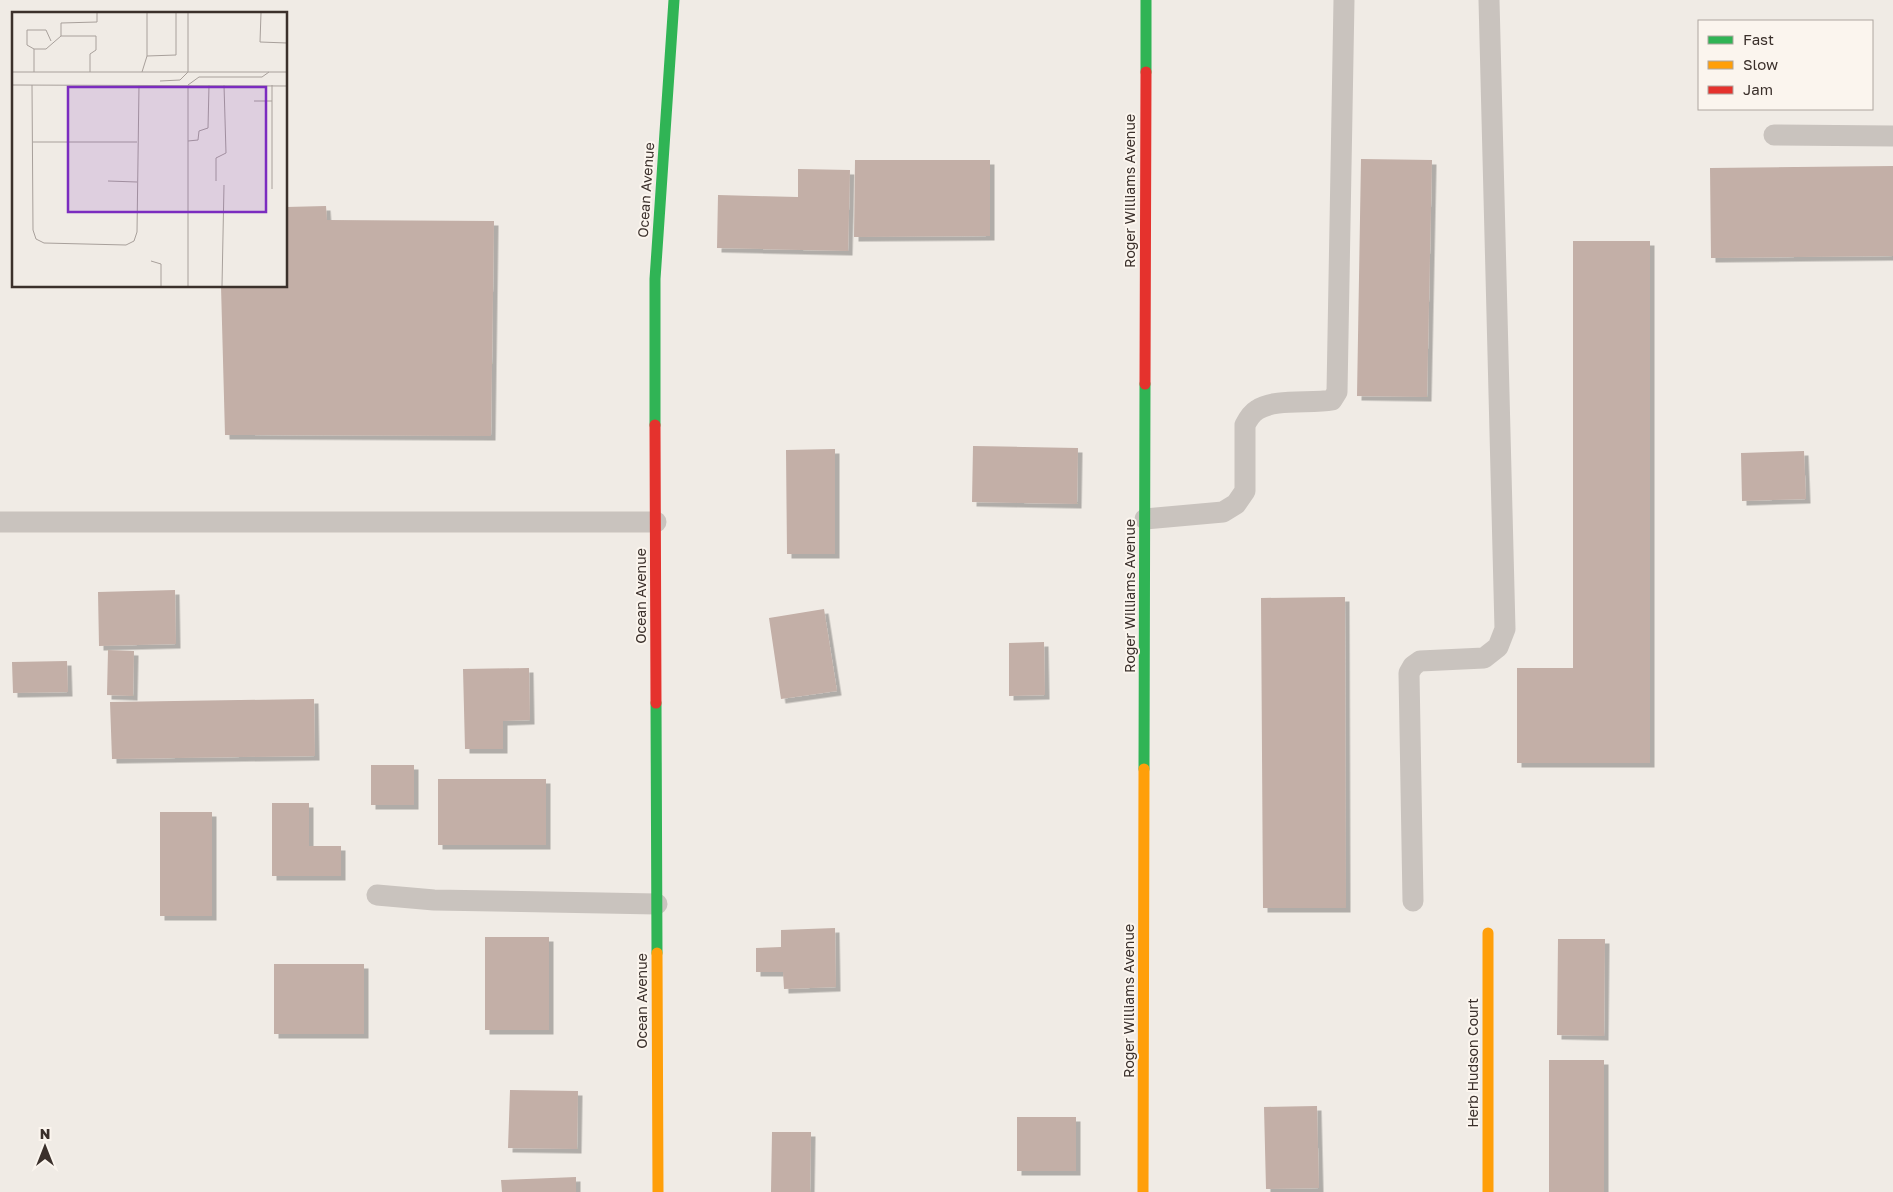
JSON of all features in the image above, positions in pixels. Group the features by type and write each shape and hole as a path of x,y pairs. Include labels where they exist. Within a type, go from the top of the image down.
{"street":[{"name":"Ocean Avenue","path":"658,1192 655,279 674,0"},
{"name":"Roger Williams Avenue","path":"1144,1192 1146,0"},
{"name":"Herb Hudson Court","path":"1488,933 1488,1192"}],"lane":[{"path":"1145,519 1223,512 1236,504 1245,491 1245,425 1250,417 1258,409 1273,404 1318,403 1332,400 1336,392 1344,0"},
{"path":"1413,901 1409,673 1413,666 1420,661 1484,658 1498,647 1505,629 1490,0"},
{"path":"1774,135 1893,136"},
{"path":"0,522 656,522"},
{"path":"377,895 434,900 657,904"}],"building":[{"path":"1361,159 1432,160 1427,397 1357,396"},
{"path":"855,160 990,160 990,236 854,237"},
{"path":"1893,166 1893,256 1711,258 1710,168"},
{"path":"798,169 850,170 848,251 717,248 718,195 798,197"},
{"path":"326,206 327,220 494,221 491,436 225,435 221,288 288,288 288,207"},
{"path":"1573,241 1650,241 1650,763 1517,763 1517,668 1573,668"},
{"path":"973,446 1078,448 1077,504 972,502"},
{"path":"835,449 835,554 787,554 786,450"},
{"path":"1804,451 1806,499 1742,501 1741,453"},
{"path":"175,590 176,644 99,646 98,592"},
{"path":"1345,597 1346,908 1263,908 1261,598"},
{"path":"824,609 837,691 781,699 769,618"},
{"path":"1044,642 1045,695 1009,696 1009,643"},
{"path":"108,650 134,651 133,696 107,695"},
{"path":"67,661 68,692 13,693 12,662"},
{"path":"529,668 530,720 503,721 503,749 465,749 463,669"},
{"path":"314,699 315,756 112,759 110,702"},
{"path":"371,765 414,765 414,805 371,805"},
{"path":"438,779 546,779 546,845 438,845"},
{"path":"272,803 309,803 309,846 341,846 341,876 272,876"},
{"path":"160,812 212,812 212,916 160,916"},
{"path":"835,928 836,987 784,989 783,972 756,972 756,948 781,947 781,930"},
{"path":"485,937 549,937 549,1030 485,1030"},
{"path":"1558,939 1605,939 1604,1036 1557,1035"},
{"path":"274,964 364,964 364,1034 274,1034"},
{"path":"1549,1060 1604,1060 1604,1192 1549,1192"},
{"path":"510,1090 578,1091 577,1149 508,1148"},
{"path":"1317,1106 1319,1188 1266,1189 1264,1107"},
{"path":"1017,1117 1076,1117 1076,1171 1017,1171"},
{"path":"772,1132 811,1132 810,1192 771,1192"},
{"path":"576,1177 576,1192 502,1192 501,1180"}],"traffic: fast":[{"path":"655,425 655,279 674,0"},
{"path":"1146,0 1146,72"},
{"path":"1144,769 1145,384"},
{"path":"656,703 657,953"}],"traffic: slow":[{"path":"1143,1192 1144,769"},
{"path":"1488,933 1488,1192"},
{"path":"657,953 658,1192"}],"traffic: jam":[{"path":"1145,384 1146,72"},
{"path":"655,425 656,703"}]}
